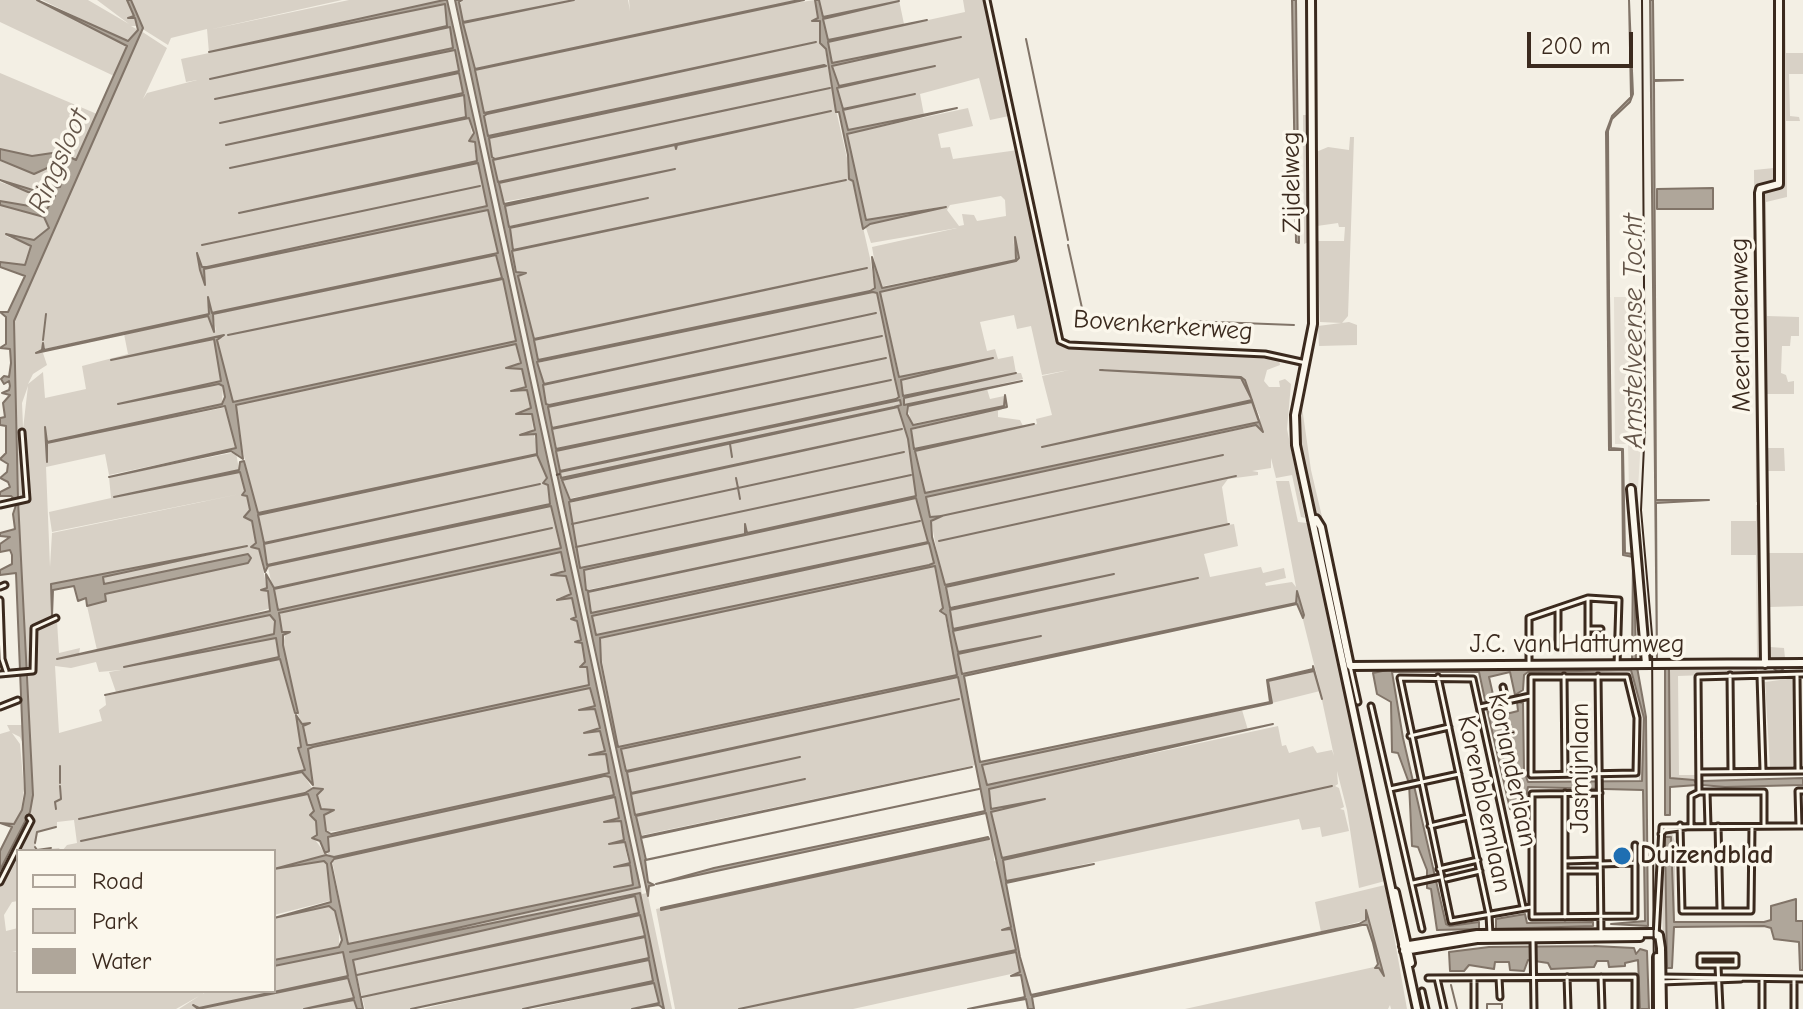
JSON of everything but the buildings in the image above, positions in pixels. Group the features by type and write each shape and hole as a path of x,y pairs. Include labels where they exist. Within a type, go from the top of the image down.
{"street":[{"name":"Bovenkerkerweg","path":"987,0 1060,341 1069,345 1265,354 1306,363"},
{"name":"Zijdelweg","path":"1306,363 1313,324 1311,0"},
{"name":"Meerlandenweg","path":"1765,664 1759,193 1763,188 1779,184 1779,0"},
{"path":"1306,363 1295,427 1309,520 1417,1009"},
{"path":"0,505 27,499 22,432"},
{"path":"1631,489 1646,664"},
{"path":"1309,520 1316,519 1321,527 1358,702"},
{"path":"1588,598 1588,645"},
{"path":"1529,665 1529,618 1588,598 1619,600 1617,665"},
{"path":"0,600 2,659 6,672"},
{"path":"1558,609 1558,647"},
{"path":"0,674 33,671 34,628 56,618"},
{"path":"1588,629 1601,629"},
{"name":"J.C. van Hattumweg","path":"1350,666 1803,663"},
{"path":"1699,792 1698,677 1803,674"},
{"path":"1730,675 1731,772"},
{"path":"1564,676 1565,774"},
{"path":"1564,676 1627,677 1637,731 1636,773 1531,775 1531,677 1564,676"},
{"name":"Jasmijnlaan","path":"1598,676 1601,935"},
{"path":"1760,676 1763,770"},
{"path":"1699,772 1800,770 1797,676"},
{"name":"Korenbloemlaan","path":"1438,677 1478,860 1490,936"},
{"name":"Korianderlaan","path":"1523,907 1472,677 1399,679 1418,783 1451,921 1523,907 1531,907 1532,917 1565,917"},
{"path":"1503,687 1506,701"},
{"path":"1480,707 1530,696"},
{"path":"0,707 18,700"},
{"path":"1371,706 1399,840 1413,883 1422,929"},
{"name":"Korianderlaan","path":"1410,736 1449,727"},
{"name":"Korianderlaan","path":"1418,783 1459,774"},
{"path":"1390,789 1418,783"},
{"path":"1531,907 1532,794 1600,791"},
{"path":"1660,1009 1657,936 1662,827 1801,826 1801,791"},
{"path":"1691,826 1691,796 1699,792 1764,792 1764,826"},
{"path":"1707,792 1708,826"},
{"path":"1565,793 1565,917 1635,916 1635,845"},
{"name":"Korianderlaan","path":"1430,826 1468,817"},
{"path":"17,849 31,821 29,818"},
{"path":"1718,826 1720,911"},
{"path":"1680,827 1681,911 1751,911 1752,826"},
{"path":"0,882 16,851"},
{"name":"Korianderlaan","path":"1439,869 1478,860"},
{"name":"Jasmijnlaan","path":"1565,861 1600,862"},
{"path":"1600,862 1635,863"},
{"path":"1413,883 1480,871"},
{"name":"Jasmijnlaan","path":"1565,871 1599,871"},
{"path":"1405,948 1477,936 1657,936"},
{"path":"1533,936 1534,1009"},
{"path":"1700,956 1736,956 1736,965 1718,966 1700,965 1700,956"},
{"path":"1718,966 1720,1009"},
{"path":"1567,977 1568,1009"},
{"path":"1601,977 1602,1009"},
{"path":"1428,978 1635,977 1635,1009"},
{"path":"1437,978 1444,1009"},
{"path":"1474,978 1474,1009"},
{"path":"1499,978 1500,997"},
{"path":"1794,979 1794,1009"},
{"path":"1659,980 1803,979"},
{"path":"1762,980 1762,1009"},
{"path":"1422,991 1426,1009"}],"shaded area":[{"path":"1614,297 1640,297 1642,421 1638,489 1629,489 1628,444 1615,444"}],"green space":[{"path":"0,0 37,0 127,45 114,76 0,22"},
{"path":"42,0 88,0 129,24 97,0 127,0 134,16 128,17 135,18 138,26 131,26 138,30 126,41"},
{"path":"131,0 342,0 208,30 349,0 444,0 276,39 445,4 448,26 344,49 450,27 453,48 321,76 455,50 459,71 391,86 459,73 464,93 306,128 464,95 469,116 453,120 469,118 477,161 337,192 478,163 488,206 211,266 488,209 498,253 392,276 499,255 502,278 459,287 504,280 516,341 232,402 216,341 221,381 203,386 223,385 222,404 46,442 228,407 236,448 109,475 105,454 46,467 50,567 52,533 240,494 52,532 49,512 111,498 109,477 236,452 239,470 144,491 240,472 250,510 244,517 253,522 256,543 252,547 259,549 267,589 262,590 268,590 271,608 222,623 270,615 275,621 276,633 125,668 276,637 281,652 279,657 266,661 116,692 109,672 121,670 99,672 96,662 71,668 55,666 59,733 102,721 99,710 106,705 105,696 280,659 298,724 301,747 298,748 305,770 188,796 302,772 312,788 305,793 81,842 308,794 314,811 310,816 316,821 317,836 313,837 325,853 333,900 276,914 276,849 64,849 77,843 74,820 57,822 57,827 38,831 37,849 18,849 32,821 28,816 33,795 27,672 34,675 36,667 36,627 47,621 57,621 59,653 80,648 79,654 97,650 87,606 105,601 105,594 248,563 251,558 247,554 103,584 103,577 247,547 51,584 52,616 32,626 33,664 26,670 18,503 30,499 23,431 26,497 18,500 14,321 141,31 167,48 143,99 147,93 197,80 186,82 181,59 209,53 207,29 171,38 168,45 141,28","holes":["207,297 212,313 230,310 213,314 216,331 208,316 124,334 128,354 82,366 86,389 45,398 43,372 28,384 33,374 47,365 43,353 36,351 209,314","28,386 23,428 22,403"]},
{"path":"462,0 628,0 630,11 629,0 799,0 773,6 815,0 819,18 812,21 820,21 836,110 870,258 875,288 868,292 877,292 919,493 916,497 929,537 957,675 641,744 958,677 976,765 638,836 619,751 634,745 618,747 598,639 851,583 596,635 591,616 776,575 591,614 588,592 683,571 586,590 583,570 640,558 580,568 567,504 622,489 566,499 562,480 598,472 561,479 555,451 705,419 555,449 546,408 596,396 546,405 537,363 751,316 538,360 534,340 697,305 534,339 512,251 740,203 512,250 508,230 534,222 507,226 505,206 595,186 502,202 459,8"},
{"path":"819,0 899,0 904,24 827,40 823,19 872,7 823,17"},
{"path":"963,0 986,0 1009,116 990,120 979,78 920,94 924,115 847,130 827,42 965,12"},
{"path":"1773,0 1779,0 1776,183 1762,185 1759,189 1761,502 1756,502 1754,170 1774,168"},
{"path":"1782,0 1785,0 1786,53 1803,53 1803,74 1789,74 1790,116 1799,117 1800,121 1786,121 1787,197 1766,202 1767,316 1799,317 1799,336 1791,336 1790,346 1782,346 1781,373 1786,375 1788,382 1794,381 1794,394 1767,394 1768,448 1784,448 1785,471 1768,471 1769,553 1803,553 1803,606 1770,607 1770,647 1784,648 1785,658 1803,658 1803,662 1770,661 1766,656 1763,191 1782,181"},
{"path":"0,73 97,114 76,160 52,154 23,156 0,149"},
{"path":"968,108 973,126 938,134 941,148 950,147 953,159 1018,150 1050,307 1062,345 1279,359 1280,365 1267,370 1264,381 1269,387 1280,387 1279,381 1285,379 1291,384 1287,429 1305,518 1301,517 1292,475 1276,478 1271,458 1271,468 1252,471 1258,472 1258,475 1228,479 1222,487 1228,525 1234,524 1238,546 1204,554 1210,577 1261,567 1263,573 1284,568 1286,578 1265,583 1266,586 1292,582 1296,587 1276,481 1289,481 1298,522 1307,523 1385,881 1359,888 1347,810 1337,771 1338,784 1335,786 1339,788 1344,807 1340,809 1344,810 1349,831 1322,837 1320,827 1302,830 1299,819 1005,881 1003,860 1332,787 1002,858 991,812 1034,801 991,809 988,789 1278,726 1282,746 1286,745 1289,753 1313,746 1317,753 1332,750 1334,756 1320,691 1272,703 1268,681 1315,671 1320,688 1296,592 1297,603 962,674 958,654 1040,636 958,652 953,631 1029,614 952,630 950,610 998,599 948,607 944,589 970,581 943,585 931,520 941,517 930,517 926,497 1260,425 1260,417 1252,399 1259,417 1256,423 925,493 915,451 1037,424 1036,419 1052,415 1042,376 1069,370 1042,375 1031,326 1017,329 1014,315 980,322 987,351 995,349 998,359 1013,356 1016,373 1021,373 1023,379 970,391 987,389 990,399 1004,396 1004,406 911,424 908,406 941,398 904,405 903,399 915,396 902,396 900,380 987,360 900,377 880,292 1018,260 1013,238 1016,260 879,287 872,247 957,228 871,243 866,228 870,224 946,206 866,220 847,134","holes":["1001,196 1005,200 1006,216 977,221 974,215 962,214 964,225 959,226 947,210 950,205"]},
{"path":"1303,115 1308,115 1311,241 1304,244"},
{"path":"1350,137 1354,137 1348,316 1342,323 1320,322 1317,241 1344,241 1345,227 1339,227 1338,223 1317,226 1316,152 1328,147 1349,150"},
{"path":"0,160 33,174 66,166 66,174 60,187 24,188 0,180"},
{"path":"0,182 28,192 55,195 47,209 0,201"},
{"path":"0,205 44,217 49,228 34,241 5,236 31,245 26,265 0,262"},
{"path":"1349,322 1357,325 1357,345 1319,346 1318,326"},
{"path":"516,344 521,363 506,369 522,368 526,387 512,391 527,390 531,408 520,413 532,414 533,432 547,479 543,483 548,484 551,502 537,508 551,506 561,548 338,598 562,552 565,572 552,575 566,576 571,594 558,598 572,598 576,617 572,619 577,621 581,640 576,642 582,643 585,663 580,665 587,667 589,685 445,717 591,688 595,706 579,711 595,708 600,728 584,733 600,730 605,751 602,753 606,754 610,773 594,779 610,777 614,795 595,801 615,797 633,885 348,944 332,860 458,831 334,857 328,854 327,837 365,828 326,832 324,815 334,810 321,810 317,796 323,789 313,788 308,749 374,732 307,745 303,726 309,723 302,724 298,715 283,645 286,632 282,633 278,617 284,611 337,599 277,609 257,516 271,511 256,512 234,409 236,405 260,398"},
{"path":"1301,400 1311,470 1323,521 1314,515 1300,448"},
{"path":"1007,407 998,411 998,417 1020,420 1023,426 914,449 911,430"},
{"path":"1756,505 1761,505 1761,659 1662,663 1662,659 1757,657 1756,555 1731,555 1731,521 1756,521"},
{"path":"1757,667 1757,673 1678,676 1679,775 1698,775 1697,781 1670,779 1669,668"},
{"path":"1631,670 1644,717 1643,780 1639,781 1639,717 1627,675 1538,675 1538,671"},
{"path":"1795,678 1796,766 1770,767 1765,682"},
{"path":"1242,710 1248,730 986,785 981,769 982,765"},
{"path":"7,725 23,725 23,744 20,737 12,733 20,744 24,789 21,811 14,824 0,823 0,734 10,731"},
{"path":"1671,830 1675,842 1675,922 1672,920 1665,837 1667,947 1663,947 1661,840 1662,834"},
{"path":"993,839 994,861 997,862 1011,927 1002,930 1011,929 1016,950 911,974 1016,952 1020,972 853,1009 675,1009 656,909"},
{"path":"16,854 16,901 12,902 4,915 6,931 16,928 16,951 12,952 16,952 16,993 269,993 199,1008 195,1004 198,1009 179,1009 199,996 176,1009 0,1009 0,886"},
{"path":"634,871 638,872 642,894 647,893 648,896 672,1009 664,1009 639,893 350,953 353,949 640,887"},
{"path":"1385,885 1407,1009 1391,1009 1390,1005 1388,1009 1185,1009 1374,967 1379,968 1383,976 1366,920 1321,932 1315,902"},
{"path":"635,896 640,913 357,975 641,915 645,936 380,993 645,937 649,958 547,981 650,959 654,981 523,1009 422,1009 523,986 411,1009 365,1009 353,960"},
{"path":"329,906 335,910 339,924 339,947 276,960 276,918"},
{"path":"343,952 348,976 276,991 276,966"},
{"path":"349,977 354,998 332,1004 355,1000 357,1009 200,1009"},
{"path":"654,983 659,1003 632,1009 533,1009"}],"water":[{"name":"Ringsloot","path":"37,0 128,41 138,30 135,18 128,18 134,16 127,0 131,0 143,28 14,321 18,500 33,795 30,812 0,870 0,851 12,827 0,823 14,824 22,810 25,793 16,573 0,575 0,570 12,564 12,555 10,550 0,552 0,544 10,537 0,536 0,533 15,529 13,514 17,502 11,496 0,496 0,492 10,487 0,478 7,472 8,464 0,459 6,453 6,426 0,425 0,418 5,417 3,403 10,395 2,393 9,390 9,381 4,384 1,379 9,377 11,363 10,349 0,348 6,344 6,317 0,312 8,312 25,276 0,267 0,262 25,265 31,246 6,234 34,240 49,228 44,217 0,205 0,201 47,209 55,196 28,192 0,180 33,190 60,187 66,167 54,165 34,174 0,160 0,149 32,156 59,152 76,160 127,46"},
{"path":"447,0 640,887 350,952 640,893 664,1009 659,1005 632,1009 659,1003 654,983 523,1009 653,981 649,960 411,1009 649,958 645,937 362,997 645,936 640,915 357,975 639,913 635,896 353,960 363,1009 357,1009 354,1000 304,1009 354,998 348,978 276,993 348,976 343,952 276,966 276,960 339,947 342,940 335,911 329,906 276,918 331,902 327,864 324,861 276,868 326,855 334,857 614,795 610,777 328,837 329,851 325,853 320,841 312,838 317,835 316,821 310,815 314,811 308,794 81,841 305,793 313,788 323,789 317,795 321,809 334,810 324,815 326,831 331,834 609,773 606,754 589,755 605,751 600,731 584,733 600,728 595,709 579,710 595,706 590,688 313,747 308,749 313,785 302,772 79,819 305,770 298,748 301,747 296,715 302,724 310,723 303,726 307,745 311,745 589,685 587,667 580,667 585,662 582,643 575,642 581,640 577,621 571,619 576,617 572,598 557,600 571,594 566,576 551,575 565,571 561,552 279,613 282,632 290,632 283,635 283,645 298,713 295,713 280,659 105,695 279,657 276,638 124,667 274,634 275,621 270,615 57,659 270,611 268,591 261,590 267,588 266,574 274,588 552,528 274,589 278,610 561,548 551,506 268,566 265,572 259,549 251,547 256,543 252,521 244,517 250,510 247,496 242,495 245,491 240,472 114,497 239,470 240,462 244,461 258,513 537,454 536,434 520,435 535,430 532,414 516,414 531,408 527,390 511,391 526,387 522,369 506,368 521,363 516,344 236,405 243,459 231,451 109,477 236,448 225,406 47,443 47,462 45,427 47,442 222,404 225,397 223,386 219,384 118,404 221,381 214,339 111,360 224,335 217,340 233,402 516,341 503,279 228,335 502,278 496,255 213,314 214,332 208,316 36,353 42,350 43,343 44,350 209,314 208,297 212,313 498,253 488,210 204,269 205,285 200,270 197,253 202,267 207,267 487,206 478,163 239,213 477,161 475,142 469,141 474,133 469,118 230,168 466,117 464,95 226,145 463,93 459,73 220,123 459,71 455,50 215,99 453,48 450,27 210,79 447,26 445,4 209,52","holes":["537,455 547,478 543,483 548,485 550,504 267,565 264,544 540,484 264,543 258,515","615,797 619,818 604,822 621,821 624,840 609,844 625,842 630,863 614,867 630,865 633,885 348,944 331,863 334,859"]},
{"path":"455,0 462,0 459,2 463,22 574,0 463,23 475,69 804,0 475,70 484,113 816,42 487,114 484,116 488,136 826,66 489,138 495,159 830,88 493,160 498,182 831,111 677,145 676,149 675,145 499,183 504,204 675,169 505,206 509,227 648,198 510,228 513,250 846,180 512,251 516,272 526,273 518,276 534,339 867,268 534,340 538,360 870,291 875,288 872,257 882,288 1016,260 1015,237 1019,258 1016,261 880,292 899,377 993,358 901,380 903,396 1016,373 904,398 904,405 1022,381 908,406 907,414 913,425 1004,406 1005,395 1007,407 911,429 914,449 1034,424 915,451 925,493 1259,422 1252,402 1042,447 1252,400 1263,432 1256,425 926,497 930,517 942,516 931,521 932,537 945,585 1229,524 946,587 950,608 1114,574 950,610 953,629 1198,578 953,631 958,652 1041,636 958,654 962,674 1296,603 1297,591 1304,615 1303,618 1297,604 964,676 980,762 1270,702 1267,680 1313,669 1313,666 1322,699 1314,671 1268,681 1272,703 982,765 987,785 1273,724 989,789 991,809 1045,799 991,812 1002,858 1332,786 1003,860 1006,881 1094,864 1006,883 1020,957 1031,995 1359,924 1366,920 1366,910 1384,976 1379,968 1375,968 1378,964 1373,943 1367,925 1362,925 1032,997 1034,1009 1028,1009 1026,999 968,1009 1025,997 1021,975 1011,976 1020,972 1016,952 739,1009 1016,950 1011,929 1002,930 1011,927 986,813 656,884 714,868 985,811 958,677 621,749 626,771 959,699 627,772 631,793 800,757 631,794 635,815 805,779 636,816 641,837 972,767 641,838 648,882 654,885 649,886 648,896","holes":["873,292 877,293 899,397 560,471 556,451 891,380 556,449 552,429 886,358 552,428 548,407 882,336 549,405 546,404 543,385 876,313 544,384 537,362","900,400 901,405 894,407 561,478 560,472","898,407 908,439 916,496 747,533 745,524 745,534 580,568 569,502 902,429 570,500 562,480","916,498 928,542 591,613 588,592 920,521 589,591 586,590 584,570","929,543 934,563 596,635 592,616","935,566 943,608 940,611 946,615 957,675 618,747 601,662 600,638"]},
{"path":"815,0 819,0 823,17 899,1 823,19 828,40 927,20 828,42 832,63 961,37 832,66 839,86 935,66 837,88 843,109 915,94 843,110 848,130 957,108 847,134 866,220 946,207 870,224 863,229 853,181 849,179 848,155 839,112 836,112 826,49 820,43 820,21 812,21 818,18"},
{"path":"1292,0 1296,0 1299,243 1296,242"},
{"path":"1629,0 1633,94 1630,102 1612,119 1608,131 1609,294 1611,448 1623,449 1625,553 1634,556 1636,663 1632,661 1633,557 1623,555 1622,450 1609,450 1606,132 1612,116 1631,97"},
{"path":"1650,0 1653,0 1654,80 1683,80 1654,81 1656,500 1709,500 1656,503 1657,663"},
{"path":"1713,188 1713,209 1657,209 1657,189"},
{"path":"1100,370 1241,377 1252,400 1241,378"},
{"path":"247,546 103,577 104,584 248,554 251,558 248,563 105,594 106,601 87,606 86,598 78,601 74,586 53,590 52,616 51,584"},
{"path":"1803,665 1785,667 1779,673 1772,667 1669,668 1670,778 1694,780 1697,785 1670,787 1670,815 1665,815 1665,669 1655,669 1655,666"},
{"path":"1637,667 1646,717 1648,926 1611,924 1645,921 1643,790 1528,787 1522,818 1510,809 1487,709 1495,706 1498,716 1518,711 1517,702 1523,703 1524,771 1528,782 1642,781 1644,718 1631,670 1528,672 1524,675 1523,690 1515,695 1510,672 1489,677 1494,699 1485,700 1479,672 1392,672 1403,738 1446,924 1479,922 1479,929 1437,930 1431,889 1427,888 1427,870 1418,847 1412,846 1409,783 1398,753 1392,752 1391,702 1377,694 1373,673 1392,669"},
{"path":"1803,778 1803,785 1702,785 1702,781"},
{"path":"1665,837 1671,837 1674,922 1764,922 1771,920 1771,906 1796,899 1796,921 1803,921 1803,970 1800,970 1799,942 1774,939 1771,928 1764,926 1674,927 1672,968 1667,968"},
{"path":"989,839 661,910 661,908"},
{"path":"1525,914 1527,923 1593,922 1593,926 1496,929 1496,919"},
{"path":"1489,947 1634,948 1636,954 1640,949 1647,951 1649,1009 1640,1009 1638,960 1625,963 1625,966 1609,967 1608,961 1597,961 1594,967 1551,969 1548,963 1528,960 1524,971 1510,970 1509,962 1495,962 1494,969 1469,965 1464,971 1450,971 1449,952"},
{"path":"275,993 198,1009 193,1005 199,1008"}],"waterway":[{"path":"1026,39 1068,240"},
{"path":"202,245 480,186"},
{"path":"1068,245 1084,317 1294,325"},
{"path":"43,340 46,314"},
{"path":"730,444 732,457"},
{"path":"740,499 738,488 904,452"},
{"path":"941,516 1223,455"},
{"path":"576,547 911,475"},
{"path":"939,541 1236,476"},
{"path":"572,524 738,488 736,478"},
{"path":"60,766 60,783"},
{"path":"56,809 55,802 61,799 60,786"},
{"path":"35,843 37,832 56,827"},
{"path":"44,849 51,848"},
{"path":"1451,985 1457,1009"},
{"path":"1487,1009 1487,1004 1502,1004 1502,1009"}],"ferry route":[{"path":"556,475 560,474"}],"tram line":[{"path":"1642,0 1645,425 1641,510 1652,635 1654,1009"}],"place":[{"name":"Duizendblad","path":"1622,856"}],"water label":[{"name":"Amstelveense Tocht","path":"1634,331"}]}
